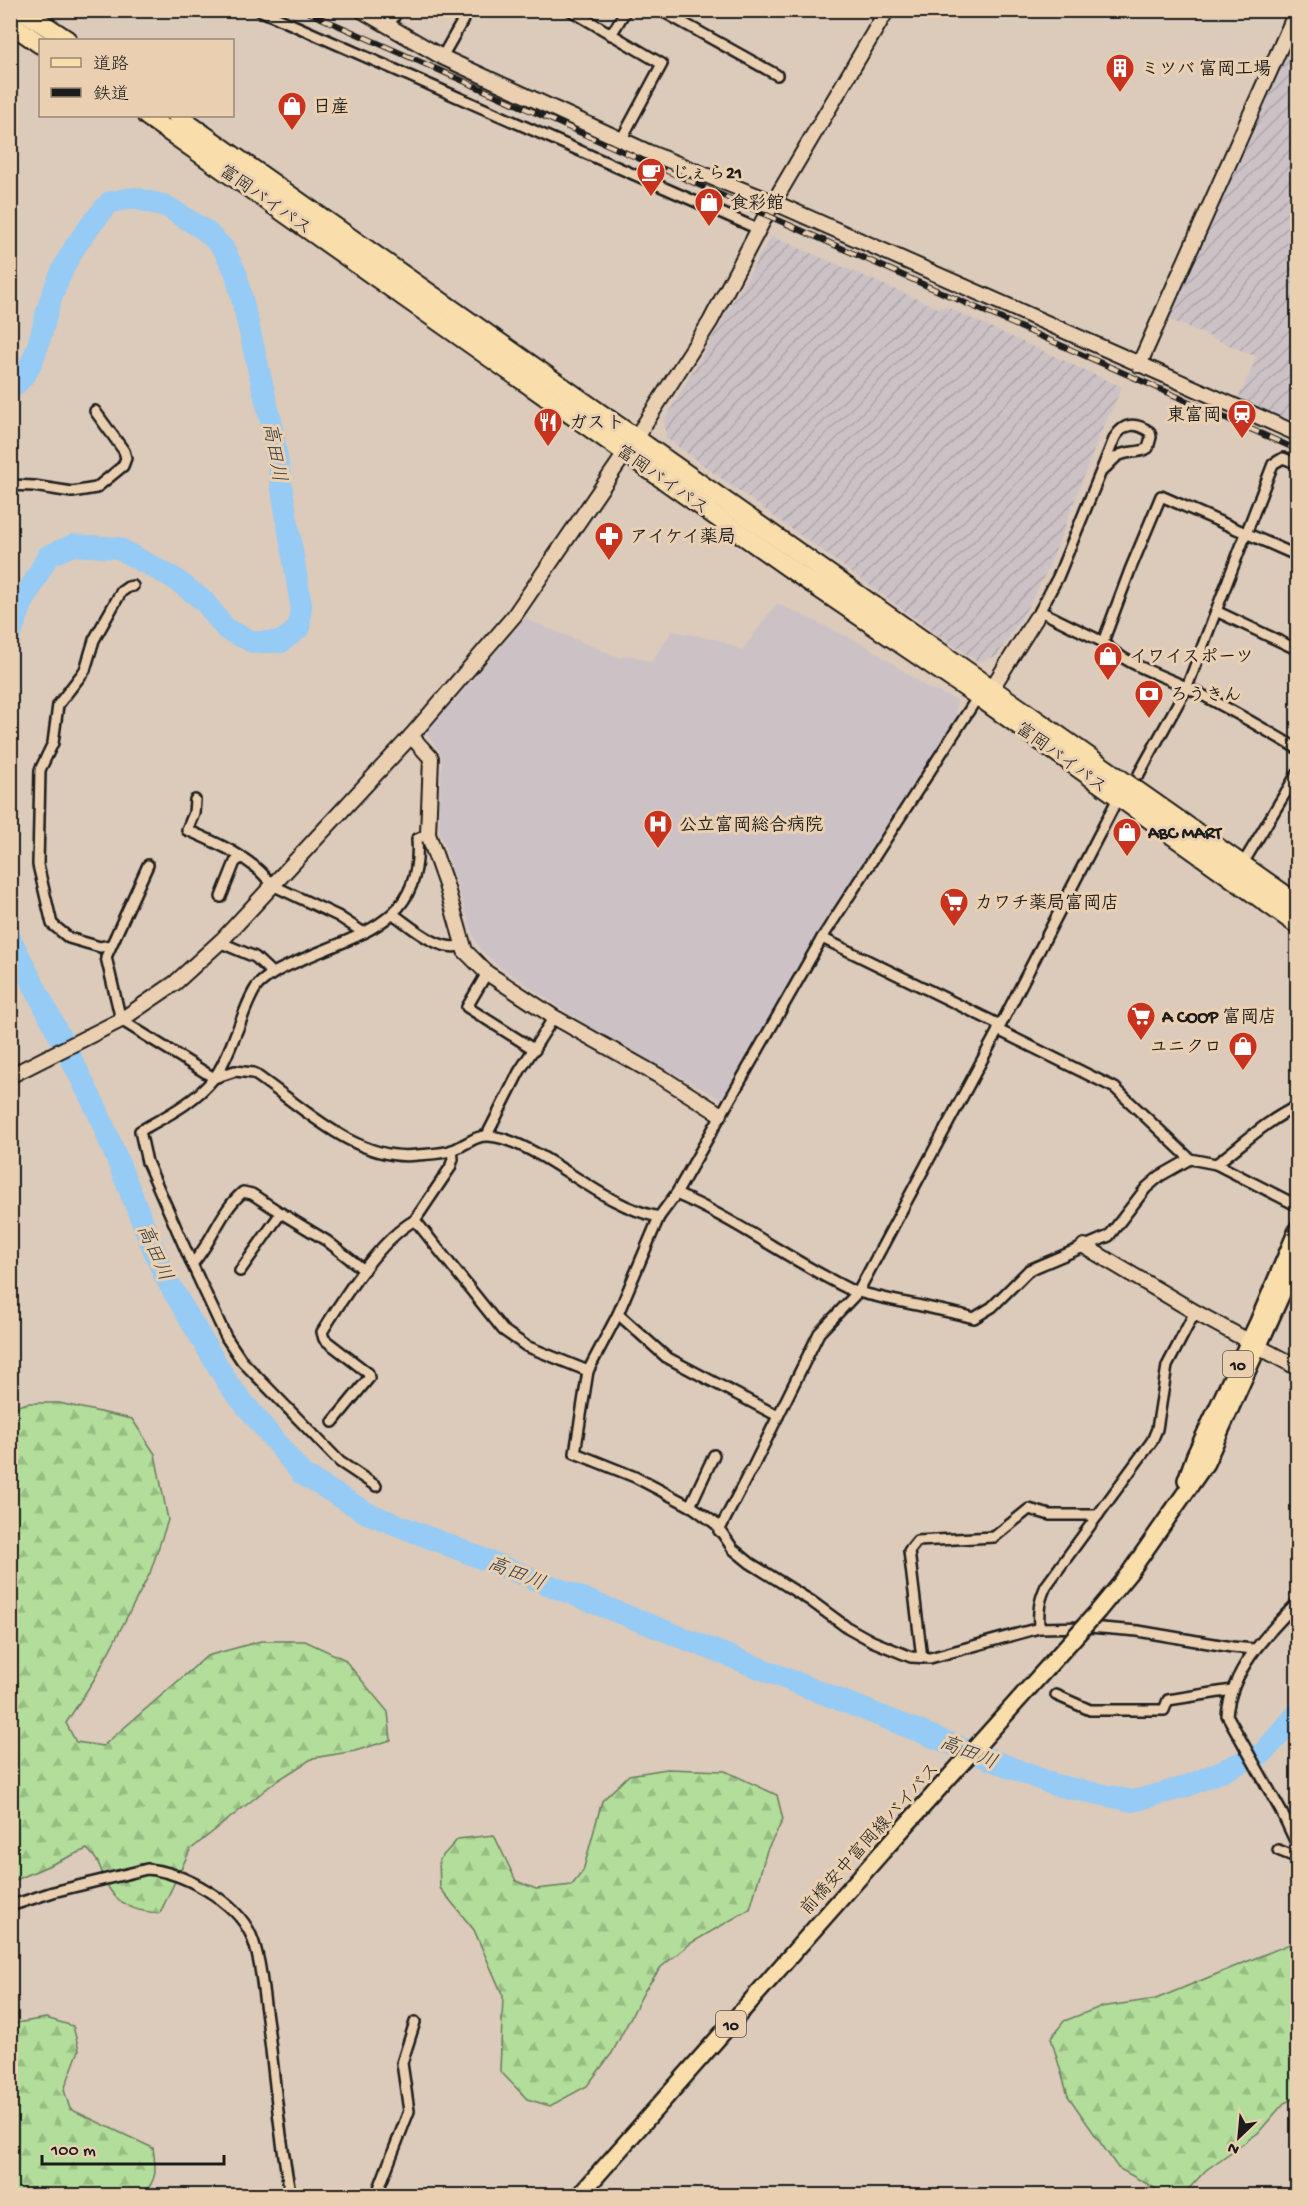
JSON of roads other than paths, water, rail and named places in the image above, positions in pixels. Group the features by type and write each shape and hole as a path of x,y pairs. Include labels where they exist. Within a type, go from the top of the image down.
{"highway":[{"path":"22,10 66,39"},
{"path":"10,23 39,43"},
{"name":"富岡バイパス","path":"148,117 630,445 985,692 1298,904"},
{"name":"富岡バイパス","path":"178,117 630,445"},
{"name":"富岡バイパス","path":"985,692 1118,798 1298,925"}],"main road":[{"name":"前橋安中富岡線バイパス","path":"579,2196 1098,1611 1136,1563 1206,1463 1298,1228"},
{"name":"前橋安中富岡線バイパス","path":"1254,1344 1298,1258"}],"street":[{"path":"259,10 758,229"},
{"path":"361,10 442,57 621,140 773,202 1298,434"},
{"path":"388,27 398,10"},
{"path":"570,10 662,64 621,140"},
{"path":"612,35 626,10"},
{"path":"660,10 777,75"},
{"path":"10,1076 121,1020 175,983 219,942 411,736 514,616 710,322 773,202 887,10"},
{"path":"1139,365 1297,10"},
{"path":"442,57 463,20"},
{"path":"10,485 72,492 96,488 113,475 123,466 126,458 124,451 95,411"},
{"path":"1103,470 1118,456 1140,452 1148,448 1150,432 1134,424 1120,430 1107,454 1103,470 1058,577 1038,615 822,938 676,1194 659,1217 618,1314 588,1371 575,1453 635,1477 690,1506 716,1524 733,1549 750,1563 872,1641 911,1657 930,1658 1039,1628 1110,1627 1254,1649"},
{"path":"1139,774 1187,687 1273,464 1283,458 1298,464"},
{"path":"1103,642 1161,496 1298,556"},
{"path":"111,945 100,947 69,938 52,924 38,865 40,770 53,743 58,705 85,670 94,640 121,592 133,586"},
{"path":"1216,611 1298,651"},
{"path":"1038,615 1103,642 1111,650 1187,687 1298,749"},
{"path":"411,736 431,758 428,834 465,951 488,973 554,1017 666,1080 720,1114"},
{"path":"1242,865 1298,772"},
{"path":"720,1531 819,1333 857,1293 999,1028 1118,798"},
{"path":"195,800 194,813 187,830 218,843 241,858 272,885 338,916 364,933"},
{"path":"376,1486 340,1462 242,1361 226,1337 147,1162 140,1131 190,1102 214,1078 257,986 272,973 364,933 393,914 404,902 417,873 417,839 428,834"},
{"path":"221,897 235,862 241,858"},
{"path":"148,866 106,957 121,1020 214,1078"},
{"path":"393,914 438,943 455,948 463,945"},
{"path":"822,938 1115,1088 1190,1159 1216,1164 1298,1206"},
{"path":"219,942 255,957 272,973"},
{"path":"488,973 467,1007 535,1050"},
{"path":"487,1135 519,1072 554,1017"},
{"path":"214,1078 235,1071 253,1073 344,1137 371,1150 394,1155 413,1156 452,1150 470,1139 487,1135 506,1140 617,1203 659,1217"},
{"path":"1216,1164 1243,1145 1267,1123 1298,1106"},
{"path":"333,1422 369,1378 368,1373 324,1339 322,1332 364,1270 401,1228 415,1220 450,1168 453,1159 452,1150"},
{"path":"676,1194 700,1204 820,1276 857,1293 906,1304 925,1305 974,1318 992,1307 1029,1270 1109,1236 1146,1188 1160,1176 1190,1159"},
{"path":"192,1264 203,1253 234,1200 243,1192 252,1194 327,1240 364,1270"},
{"path":"240,1271 281,1213"},
{"path":"415,1220 503,1330 526,1346 588,1371"},
{"path":"1084,1246 1195,1312 1298,1368"},
{"path":"1039,1628 1040,1599 1047,1586 1152,1441 1157,1429 1167,1365 1195,1312"},
{"path":"618,1314 666,1357 778,1416"},
{"path":"690,1506 714,1455"},
{"path":"922,1658 909,1551 917,1541 994,1538 1029,1509 1050,1515 1098,1515"},
{"path":"1298,1602 1254,1649 1229,1697 1227,1715 1282,1813 1298,1847"},
{"path":"1056,1695 1090,1710 1164,1710 1168,1700 1232,1690"},
{"path":"1278,1850 1298,1858"},
{"path":"10,1906 53,1892 147,1869 163,1870 207,1890 235,1911 250,1933 258,1956 284,2162 291,2196"},
{"path":"376,2196 409,2111 402,2063 415,2022"}],"waterway":[{"name":"高田川","path":"10,388 19,381 32,361 50,301 68,258 110,202 134,198 166,206 206,231 223,248 236,273 271,422 301,605 299,628 281,642 253,642 226,629 204,601 175,579 118,548 73,545 48,556 22,604 10,635"},
{"name":"高田川","path":"10,938 97,1110 165,1277 229,1385 302,1474 367,1513 1055,1785 1133,1801 1185,1787 1263,1753 1298,1713"}],"railway":[{"path":"303,10 1298,450"}],"place":[{"name":"ミツバ 富岡工場","path":"1120,94"},
{"name":"日産","path":"292,132"},
{"name":"じぇら21","path":"651,198"},
{"name":"食彩館","path":"709,228"},
{"name":"東富岡","path":"1242,440"},
{"name":"ガスト","path":"548,448"},
{"name":"アイケイ薬局","path":"609,562"},
{"name":"イワイスポーツ","path":"1108,682"},
{"name":"ろうきん","path":"1149,720"},
{"name":"公立富岡総合病院","path":"658,850"},
{"name":"ABC MART","path":"1127,858"},
{"name":"カワチ薬局富岡店","path":"954,928"},
{"name":"A COOP 富岡店","path":"1141,1042"},
{"name":"ユニクロ","path":"1243,1072"}]}
